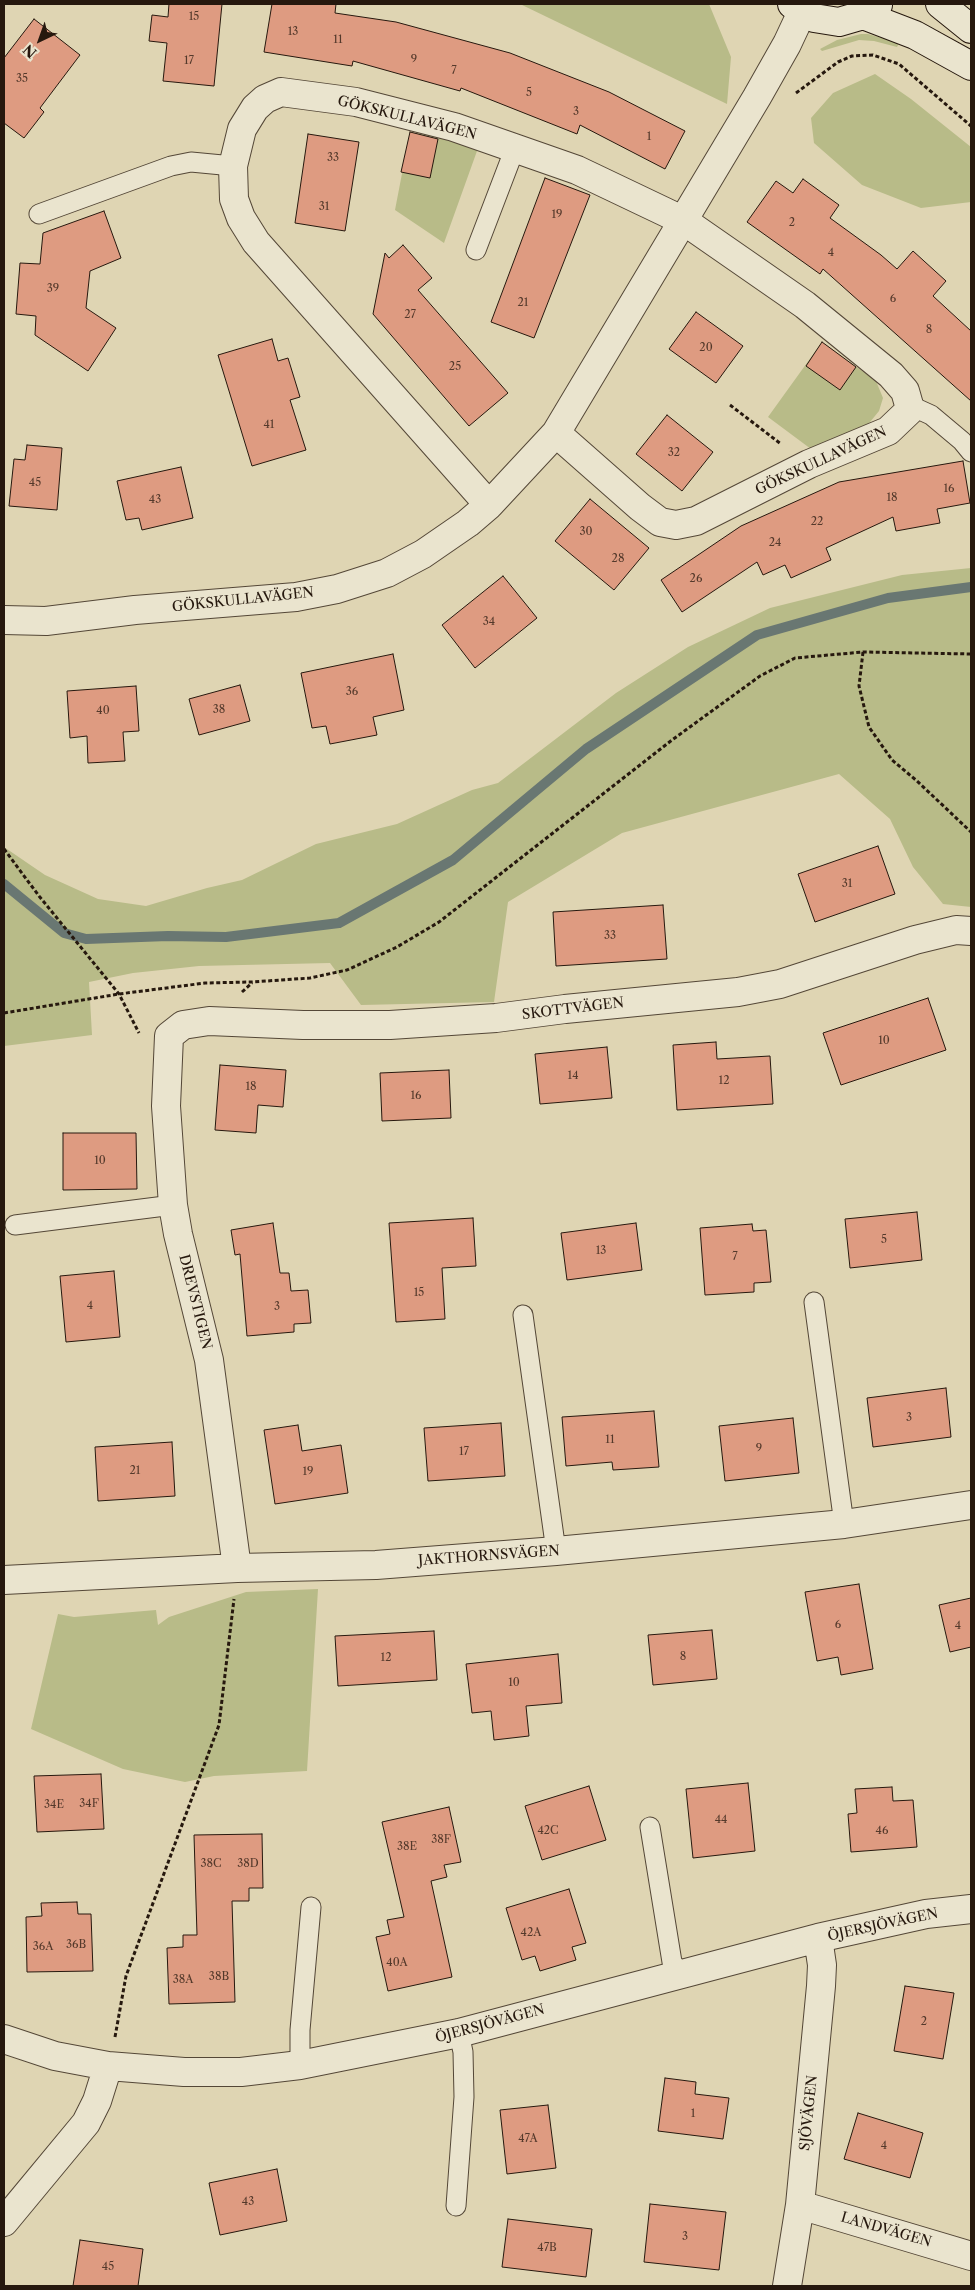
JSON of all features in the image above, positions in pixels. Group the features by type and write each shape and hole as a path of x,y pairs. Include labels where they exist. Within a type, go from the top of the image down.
{"street":[{"path":"940,4 971,29"},
{"path":"797,8 814,18 839,22 871,10 971,66"},
{"name":"GÖKSKULLAVÄGEN","path":"4,620 46,620 134,610 246,602 296,597 337,589 387,573 423,554 490,505 556,433 684,221 778,59 797,8"},
{"name":"GÖKSKULLAVÄGEN","path":"490,505 256,242 241,218 234,199 233,166 242,128 254,108 281,92 356,102 454,127 577,170 684,221 805,305 891,375 905,391 909,405 909,411 888,431 809,464 696,521 676,525 660,522 640,507 556,433"},
{"name":"SKOTTVÄGEN","path":"169,1036 183,1024 209,1022 303,1026 390,1025 496,1018 565,1008 738,992 780,984 915,940 956,930 971,931"},
{"name":"DREVSTIGEN","path":"169,1036 166,1106 173,1205 178,1234 209,1360 237,1568"},
{"name":"JAKTHORNSVÄGEN","path":"4,1580 237,1568 376,1565 556,1551 844,1524 971,1505"},
{"name":"ÖJERSJÖVÄGEN","path":"4,2040 55,2056 108,2066 203,2072 242,2072 300,2065 459,2033 818,1938 926,1914 971,1909"},
{"name":"SJÖVÄGEN","path":"787,2286 800,2205 821,1986 822,1965 818,1938"},
{"path":"4,2222 86,2123 97,2101 108,2066"},
{"name":"LANDVÄGEN","path":"800,2205 971,2256"}],"lane":[{"path":"476,250 515,148"},
{"path":"39,214 171,166 190,162 233,166"},
{"path":"909,405 931,415 962,441 971,452"},
{"path":"15,1225 173,1205"},
{"path":"814,1302 844,1524"},
{"path":"523,1315 556,1551"},
{"path":"650,1827 672,1962 680,1973"},
{"path":"300,2065 300,2030 311,1907"},
{"path":"456,2206 464,2097 463,2052 459,2033"}],"path":[{"path":"794,94 838,62 852,56 873,55 898,64 971,126"},
{"path":"730,404 809,464"},
{"path":"4,1013 119,994 205,983 310,978 347,970 438,922 672,740 760,676 795,658 862,652 971,654"},
{"path":"862,652 859,686 869,727 892,760 917,780 971,832"},
{"path":"4,849 119,994 142,1040"},
{"path":"108,2066 115,2041 126,1976 219,1725 237,1568"}],"green space":[{"path":"520,4 709,4 731,57 727,104"},
{"path":"868,34 899,43 897,47 874,41 859,40 822,51 820,49 837,40"},
{"path":"875,74 911,99 971,147 971,202 921,208 862,185 814,143 811,118 833,93"},
{"path":"410,132 471,143 477,151 444,243 395,210"},
{"path":"822,342 876,381 883,398 879,411 866,427 811,449 768,417"},
{"path":"971,568 971,907 943,904 913,867 890,819 839,774 622,833 508,902 494,1002 361,1005 330,963 199,966 133,973 89,982 92,1035 4,1046 4,847 45,875 98,899 146,906 242,880 316,844 397,824 472,790 498,783 616,693 688,647 770,608 902,575"},
{"path":"318,1589 307,1771 214,1776 185,1782 123,1769 31,1729 58,1614 74,1617 156,1610 158,1625 169,1617 246,1592"}],"building":[{"path":"169,4 222,4 214,86 163,81 167,43 149,41 152,15 168,17"},
{"path":"272,4 336,4 335,13 396,22 510,53 609,92 685,131 665,169 580,125 577,134 461,88 460,91 353,61 352,66 264,52"},
{"path":"34,19 80,55 40,108 44,112 24,138 4,123 4,58"},
{"path":"410,132 438,139 430,178 401,172"},
{"path":"308,134 359,142 345,231 295,223"},
{"path":"545,178 590,195 534,338 491,322"},
{"path":"803,179 839,205 830,218 897,269 913,251 946,281 933,296 971,331 971,401 823,269 820,274 747,222 776,181 793,193"},
{"path":"104,211 121,258 90,271 86,308 116,328 88,371 35,335 36,316 16,314 20,263 40,264 43,233"},
{"path":"403,245 432,278 418,290 508,393 469,426 373,314 385,253 389,258"},
{"path":"696,312 743,346 716,383 669,349"},
{"path":"272,339 278,361 288,358 300,397 290,400 306,450 252,466 218,355"},
{"path":"822,342 856,367 840,390 806,366"},
{"path":"667,415 713,452 682,491 636,454"},
{"path":"27,445 62,448 57,510 9,506 14,459 25,460"},
{"path":"963,461 970,503 937,509 940,523 896,531 893,517 826,548 831,560 791,578 785,565 763,575 757,562 682,612 661,580 741,526 839,482"},
{"path":"181,467 193,518 142,530 139,518 126,520 117,481"},
{"path":"590,499 649,548 614,590 555,541"},
{"path":"503,576 537,618 475,668 442,625"},
{"path":"393,654 404,710 373,717 377,735 330,744 326,726 312,728 301,673"},
{"path":"240,685 250,721 199,735 189,699"},
{"path":"136,686 139,731 123,732 125,761 88,763 87,736 70,738 67,691"},
{"path":"878,846 895,894 815,922 798,874"},
{"path":"663,905 667,959 556,966 553,912"},
{"path":"928,998 946,1050 841,1085 823,1033"},
{"path":"716,1042 717,1059 770,1056 773,1104 677,1110 673,1045"},
{"path":"607,1047 612,1098 540,1104 535,1054"},
{"path":"220,1065 286,1070 283,1107 258,1105 256,1133 215,1130"},
{"path":"449,1070 451,1118 382,1121 380,1073"},
{"path":"63,1133 136,1133 137,1189 63,1190"},
{"path":"917,1212 922,1260 850,1268 845,1219"},
{"path":"473,1218 476,1266 442,1268 445,1319 396,1322 389,1223"},
{"path":"273,1223 280,1273 289,1273 291,1291 308,1290 311,1323 294,1324 294,1332 247,1336 240,1254 235,1255 231,1230"},
{"path":"636,1223 642,1270 567,1280 561,1233"},
{"path":"752,1224 753,1231 766,1230 771,1282 754,1283 754,1292 705,1295 700,1228"},
{"path":"114,1271 120,1337 66,1342 60,1276"},
{"path":"946,1388 951,1437 873,1447 867,1398"},
{"path":"654,1411 659,1467 613,1470 612,1462 566,1466 562,1417"},
{"path":"793,1418 799,1473 725,1481 719,1426"},
{"path":"501,1423 505,1476 428,1481 424,1428"},
{"path":"298,1425 302,1451 341,1445 348,1493 275,1504 264,1430"},
{"path":"172,1442 175,1496 98,1501 95,1447"},
{"path":"859,1584 873,1669 841,1675 838,1657 817,1661 805,1592"},
{"path":"971,1598 971,1647 950,1652 939,1605"},
{"path":"712,1630 717,1679 653,1685 648,1635"},
{"path":"434,1631 437,1680 338,1686 335,1636"},
{"path":"558,1654 562,1703 526,1706 529,1736 494,1740 491,1711 472,1713 466,1664"},
{"path":"101,1774 104,1829 37,1832 34,1776"},
{"path":"748,1783 755,1851 693,1858 686,1789"},
{"path":"589,1786 606,1840 542,1860 525,1806"},
{"path":"892,1787 893,1801 913,1800 917,1847 851,1852 848,1814 857,1813 855,1789"},
{"path":"449,1807 461,1862 444,1865 447,1877 431,1881 452,1977 388,1991 376,1937 390,1934 387,1920 404,1917 382,1822"},
{"path":"262,1834 263,1888 249,1888 249,1901 232,1901 235,2002 169,2004 167,1948 183,1947 183,1935 197,1935 194,1835"},
{"path":"569,1889 586,1943 572,1947 576,1960 540,1971 535,1956 522,1960 506,1908"},
{"path":"77,1902 78,1914 91,1914 93,1971 27,1972 26,1917 42,1916 41,1903"},
{"path":"905,1986 954,1993 943,2059 894,2051"},
{"path":"665,2078 696,2082 695,2094 729,2098 723,2139 658,2131"},
{"path":"548,2105 556,2168 507,2174 500,2110"},
{"path":"858,2113 923,2133 910,2178 844,2159"},
{"path":"277,2169 287,2221 220,2235 209,2183"},
{"path":"650,2204 726,2212 719,2270 644,2262"},
{"path":"508,2219 592,2229 586,2277 502,2267"},
{"path":"80,2240 143,2249 138,2286 73,2286"}],"waterway":[{"path":"4,884 64,933 86,939 168,936 226,937 339,923 453,860 586,749 757,635 888,598 971,587"}]}
